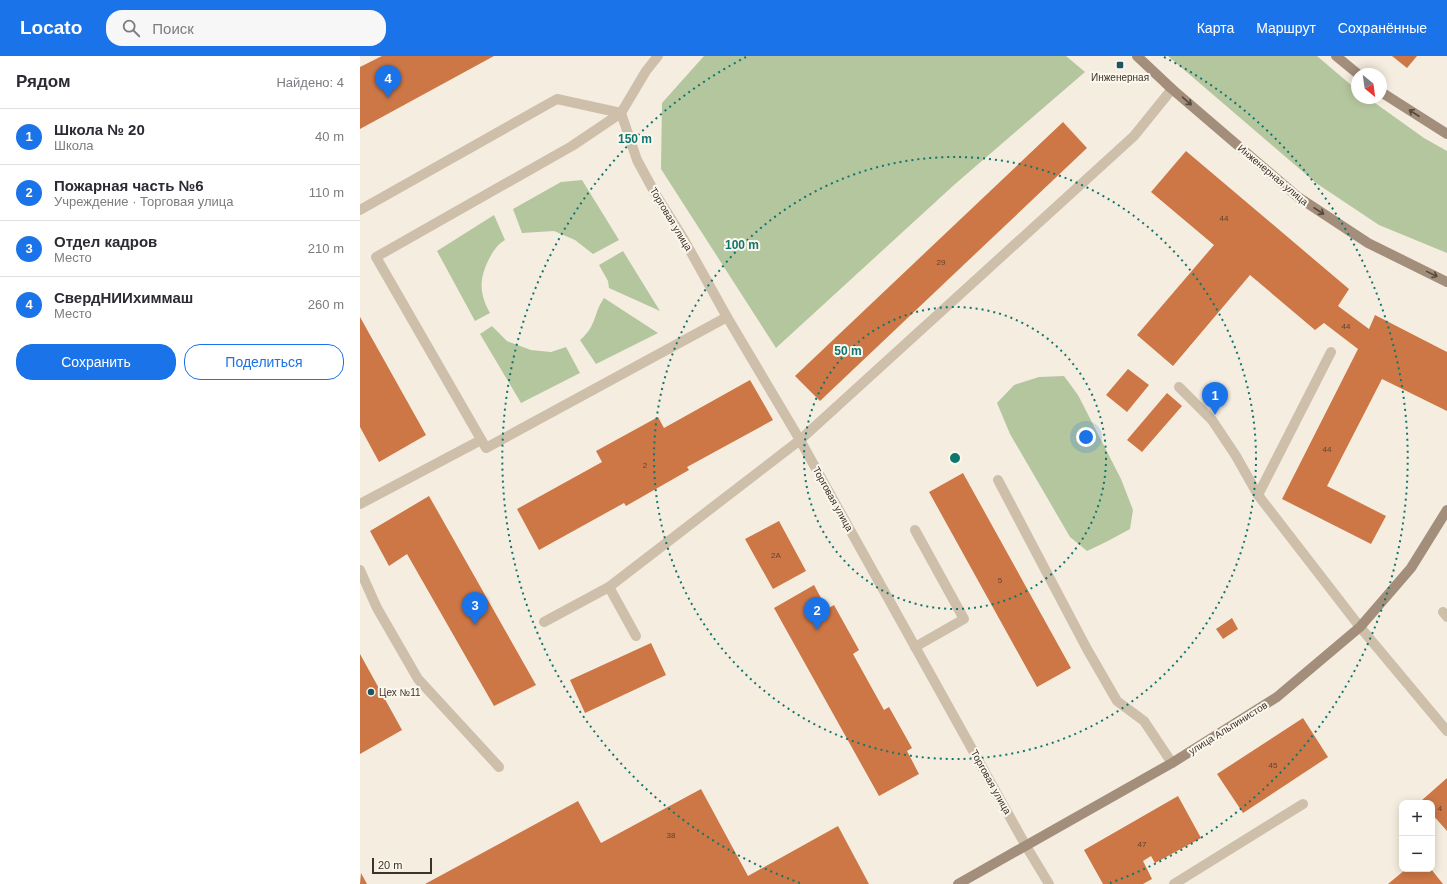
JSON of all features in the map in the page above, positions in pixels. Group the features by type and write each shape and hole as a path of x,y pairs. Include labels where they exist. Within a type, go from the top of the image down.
{"main road":[{"name":"Инженерная улица","path":"1137,56 1172,89 1298,197 1368,243 1447,282"},
{"path":"1336,56 1351,68"},
{"path":"1387,96 1447,134"},
{"name":"улица Альпинистов","path":"958,884 1172,763 1278,697 1360,627 1411,568 1447,510"}],"street":[{"path":"658,56 646,71 621,113 572,146 376,257 486,448 727,317"},
{"path":"544,622 609,587 800,440 1134,136 1172,89"},
{"path":"360,210 557,99 621,113"},
{"name":"Торговая улица","path":"621,113 638,160 666,212 683,238 727,317 800,440 1026,846 1049,884"},
{"path":"1258,495 1331,352"},
{"path":"1179,387 1212,420 1236,456 1258,495 1360,627 1447,731"},
{"path":"360,504 481,440"},
{"path":"998,480 1087,649 1118,701 1144,721 1172,763"},
{"path":"914,530 964,619 915,647"},
{"path":"360,570 378,608 418,679 499,767"},
{"path":"609,587 636,636"},
{"path":"1174,884 1303,804"}],"green space":[{"path":"704,56 1066,56 1085,72 954,185 776,348 661,169 662,103"},
{"path":"1168,56 1317,56 1351,85 1351,104 1376,104 1424,138 1447,151 1447,253 1379,225 1316,183"},
{"path":"582,180 619,240 593,254 575,240 554,231 522,233 513,209 561,182"},
{"path":"494,215 505,240 494,251 483,273 482,292 486,306 490,313 475,321 437,251"},
{"path":"623,251 660,311 609,288 608,281 599,265"},
{"path":"604,298 658,333 596,364 580,340 592,325"},
{"path":"492,326 507,341 531,350 551,352 566,347 580,373 521,403 480,334"},
{"path":"1064,376 1078,395 1121,479 1133,510 1130,529 1087,551 1070,537 1010,434 997,403 1014,385 1039,377"}],"building":[{"path":"382,56 494,56 360,129 360,67"},
{"path":"1392,56 1417,56 1407,68"},
{"path":"1063,122 1087,148 820,401 795,376"},
{"path":"1186,151 1349,289 1338,306 1369,329 1375,315 1447,352 1447,411 1382,379 1327,486 1386,516 1371,544 1282,499 1358,349 1324,323 1315,330 1250,275 1173,366 1137,335 1214,245 1151,192"},
{"path":"360,317 426,435 379,462 360,427"},
{"path":"1128,369 1149,385 1127,412 1106,395"},
{"path":"750,380 773,420 687,467 689,470 626,506 624,503 539,550 517,509 602,462 596,451 658,417 664,428"},
{"path":"1167,393 1182,406 1142,452 1127,440"},
{"path":"963,473 1071,668 1037,687 929,492"},
{"path":"429,496 536,685 494,706 407,554 389,566 370,531"},
{"path":"779,521 806,571 773,589 745,539"},
{"path":"814,585 827,609 834,605 859,650 853,654 884,710 889,707 912,748 907,751 919,774 879,796 774,608"},
{"path":"1232,618 1238,629 1223,639 1216,629"},
{"path":"651,643 666,675 585,713 570,680"},
{"name":"Цех №11","path":"360,654 402,730 360,754"},
{"path":"1303,718 1328,757 1243,813 1217,774"},
{"path":"1447,778 1447,831 1435,817 1435,800 1422,800"},
{"path":"701,789 748,876 838,826 869,884 425,884 578,801 601,843"},
{"path":"1178,796 1201,838 1155,863 1151,856 1143,861 1152,879 1143,884 1103,884 1084,850"},
{"path":"1402,872 1433,872 1443,884 1388,884"},
{"path":"361,873 367,884 360,884"}],"place":[{"name":"Инженерная","path":"1120,65"},
{"name":"СвердНИИхиммаш","path":"388,98"},
{"name":"Школа № 20","path":"1215,415"},
{"name":"Отдел кадров","path":"475,625"},
{"name":"Пожарная часть №6","path":"817,630"},
{"name":"Цех №11","path":"371,692"}]}
